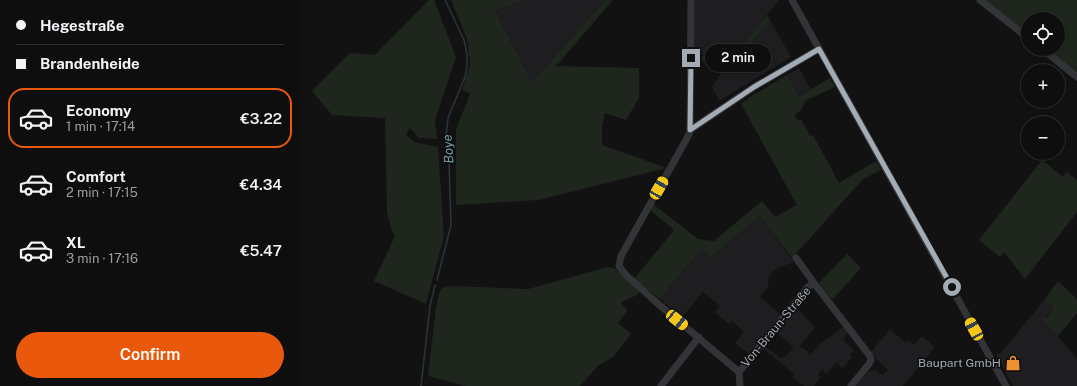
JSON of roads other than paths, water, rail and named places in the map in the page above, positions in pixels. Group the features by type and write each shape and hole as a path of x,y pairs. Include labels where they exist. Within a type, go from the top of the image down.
{"street":[{"path":"691,0 690,130 686,140 622,256 619,266 625,274 657,303 739,372 740,386"},
{"path":"792,0 1006,386"},
{"path":"980,0 1021,32"},
{"path":"690,130 754,87 819,49"},
{"path":"1051,56 1077,77"},
{"name":"Von-Braun-Straße","path":"796,258 870,356 871,360 869,364 851,386"},
{"name":"Von-Braun-Straße","path":"739,372 808,287 814,283"},
{"path":"661,386 699,337"}],"waterway":[{"name":"Boye","path":"437,280 451,225 449,160 446,136 448,118 465,77 467,67 467,54 464,40 445,0"},
{"name":"Boye","path":"421,386 430,306 435,285"}],"place":[{"name":"Baupart GmbH","path":"1013,363"}]}
